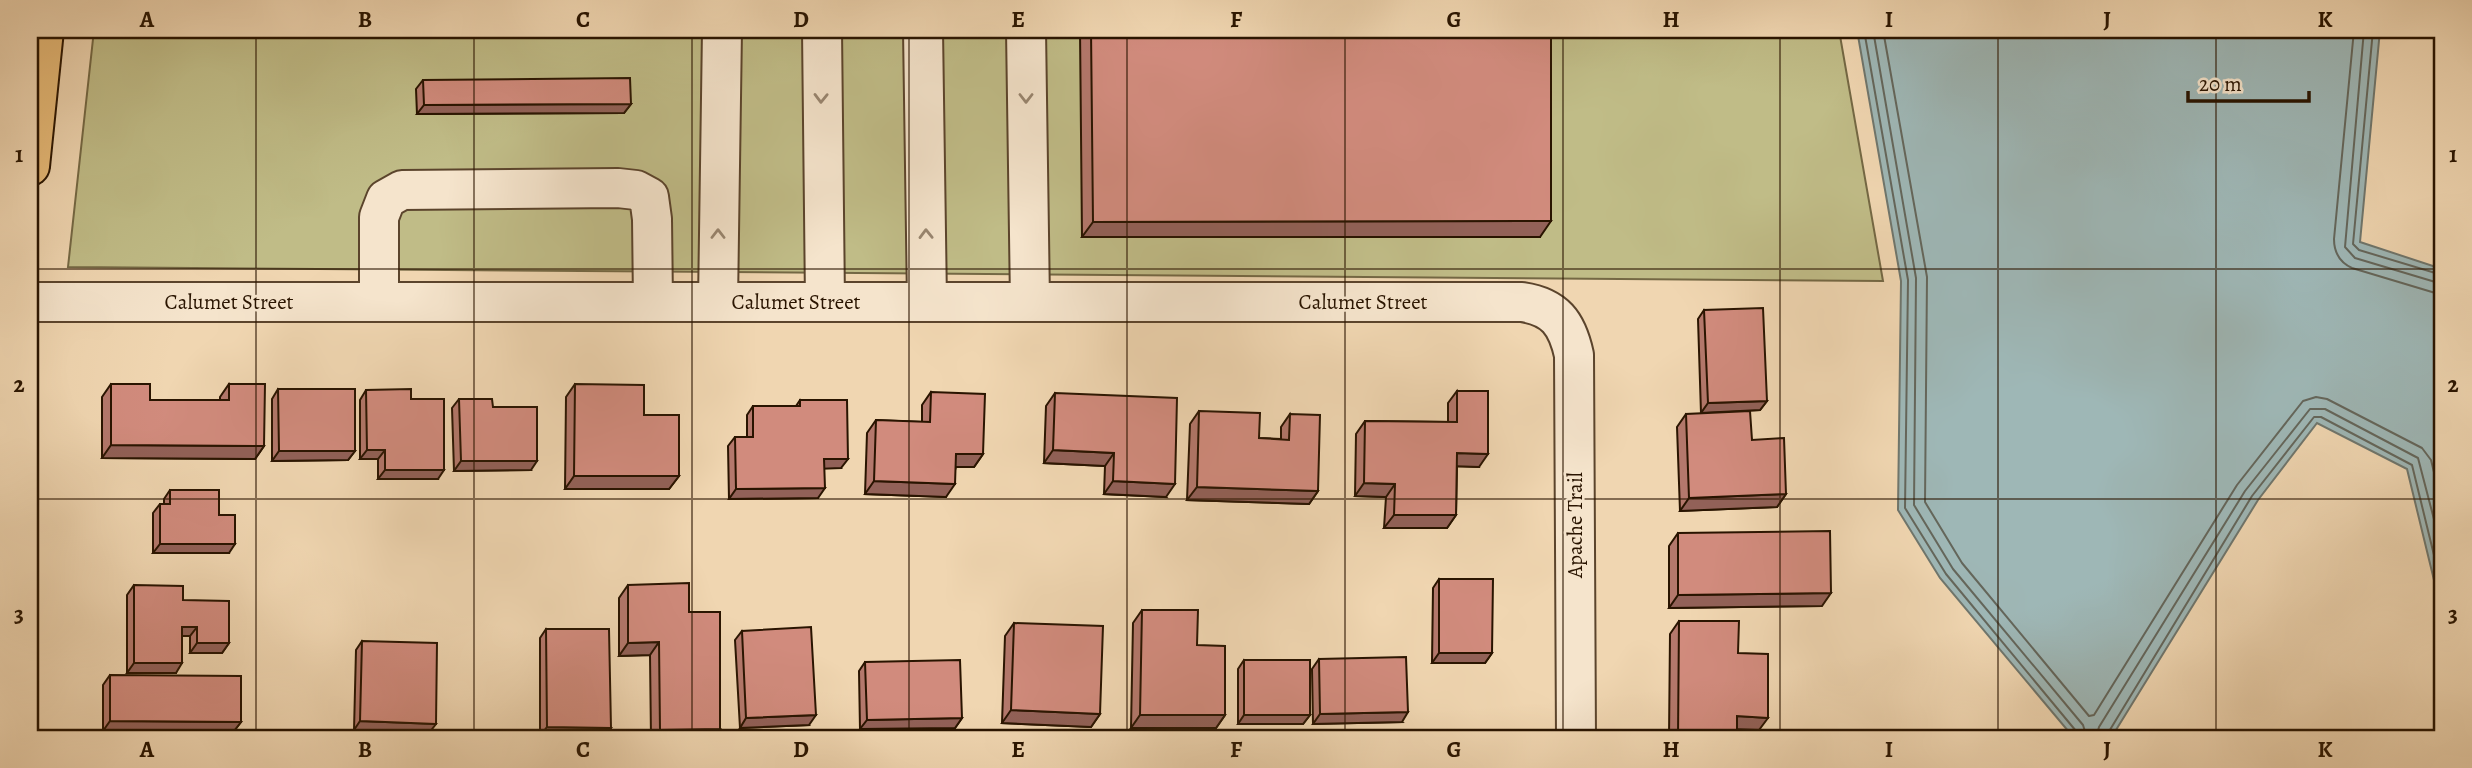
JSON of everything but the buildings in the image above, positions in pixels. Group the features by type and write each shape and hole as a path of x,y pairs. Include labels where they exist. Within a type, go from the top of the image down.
{"main road":[{"path":"30,166 44,30"}],"street":[{"path":"718,302 722,30"},
{"path":"822,30 825,302"},
{"path":"923,30 927,302"},
{"path":"1026,30 1030,302"},
{"path":"379,302 379,217 386,200 402,190 618,188 636,190 649,197 652,219 653,302"},
{"name":"Calumet Street","path":"30,302 1522,302 1542,305 1558,316"},
{"name":"Apache Trail","path":"1558,316 1569,333 1574,355 1576,738"}],"shaded area":[{"path":"94,30 1839,30 1883,281 68,267"}],"water":[{"path":"1857,30 2380,30 2360,242 2442,269 2442,613 2407,469 2317,423 2258,500 2111,738 2074,738 1940,578 1898,510 1901,281"}]}
